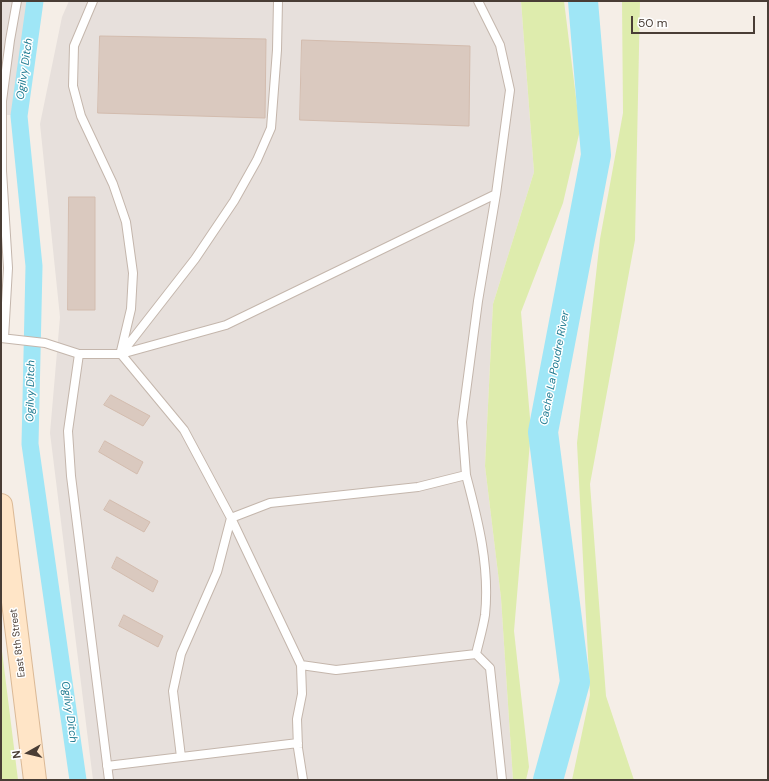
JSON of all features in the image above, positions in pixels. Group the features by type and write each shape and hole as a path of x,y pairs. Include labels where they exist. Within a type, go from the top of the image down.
{"main road":[{"name":"East 8th Street","path":"1,505 35,780"}],"lane":[{"path":"17,1 2,101 2,171 8,268 2,338 45,343 79,354 121,354 226,325 496,194"},
{"path":"93,1 74,46 73,86 81,116 114,184 126,222 133,273 131,308 121,354"},
{"path":"121,354 195,259 234,201 257,160 271,128 276,65 278,1"},
{"path":"476,654 485,615 486,575 480,526 466,474 462,422 478,301 496,194 510,90 500,45 478,1"},
{"path":"79,354 68,431 71,476 109,780"},
{"path":"121,354 184,430 231,518 301,664 302,694 298,719 298,743 303,780"},
{"path":"231,518 270,503 418,487 466,474"},
{"path":"181,757 173,691 181,654 217,572 231,518"},
{"path":"301,664 336,670 476,654"},
{"path":"476,654 490,668 502,780"},
{"path":"107,766 298,743"}],"shaded area":[{"path":"1,1 28,1 15,115 1,115"},
{"path":"69,1 521,1 534,172 493,304 485,466 501,598 513,780 93,780 50,433 60,317 40,124 62,17"}],"green space":[{"path":"521,1 564,1 580,130 563,203 521,312 531,430 514,631 529,767 526,780 513,780 501,598 485,466 493,304 534,172"},
{"path":"622,1 640,1 635,240 590,484 606,696 634,780 572,780 590,695 577,443 600,239 623,113"},
{"path":"1,643 18,780 1,780"}],"building":[{"path":"100,36 266,39 265,118 98,113"},
{"path":"302,40 470,46 469,126 300,120"},
{"path":"69,197 95,197 95,310 68,310"},
{"path":"111,395 150,416 143,426 104,405"},
{"path":"105,441 143,462 137,474 99,452"},
{"path":"110,500 150,522 144,532 104,510"},
{"path":"117,557 158,581 153,592 112,568"},
{"path":"124,615 163,636 158,647 119,626"}],"waterway":[{"name":"Ogilvy Ditch","path":"35,1 19,116 34,266 30,444 78,780"},
{"name":"Cache La Poudre River","path":"548,780 575,682 543,432 596,155 583,1"}]}
